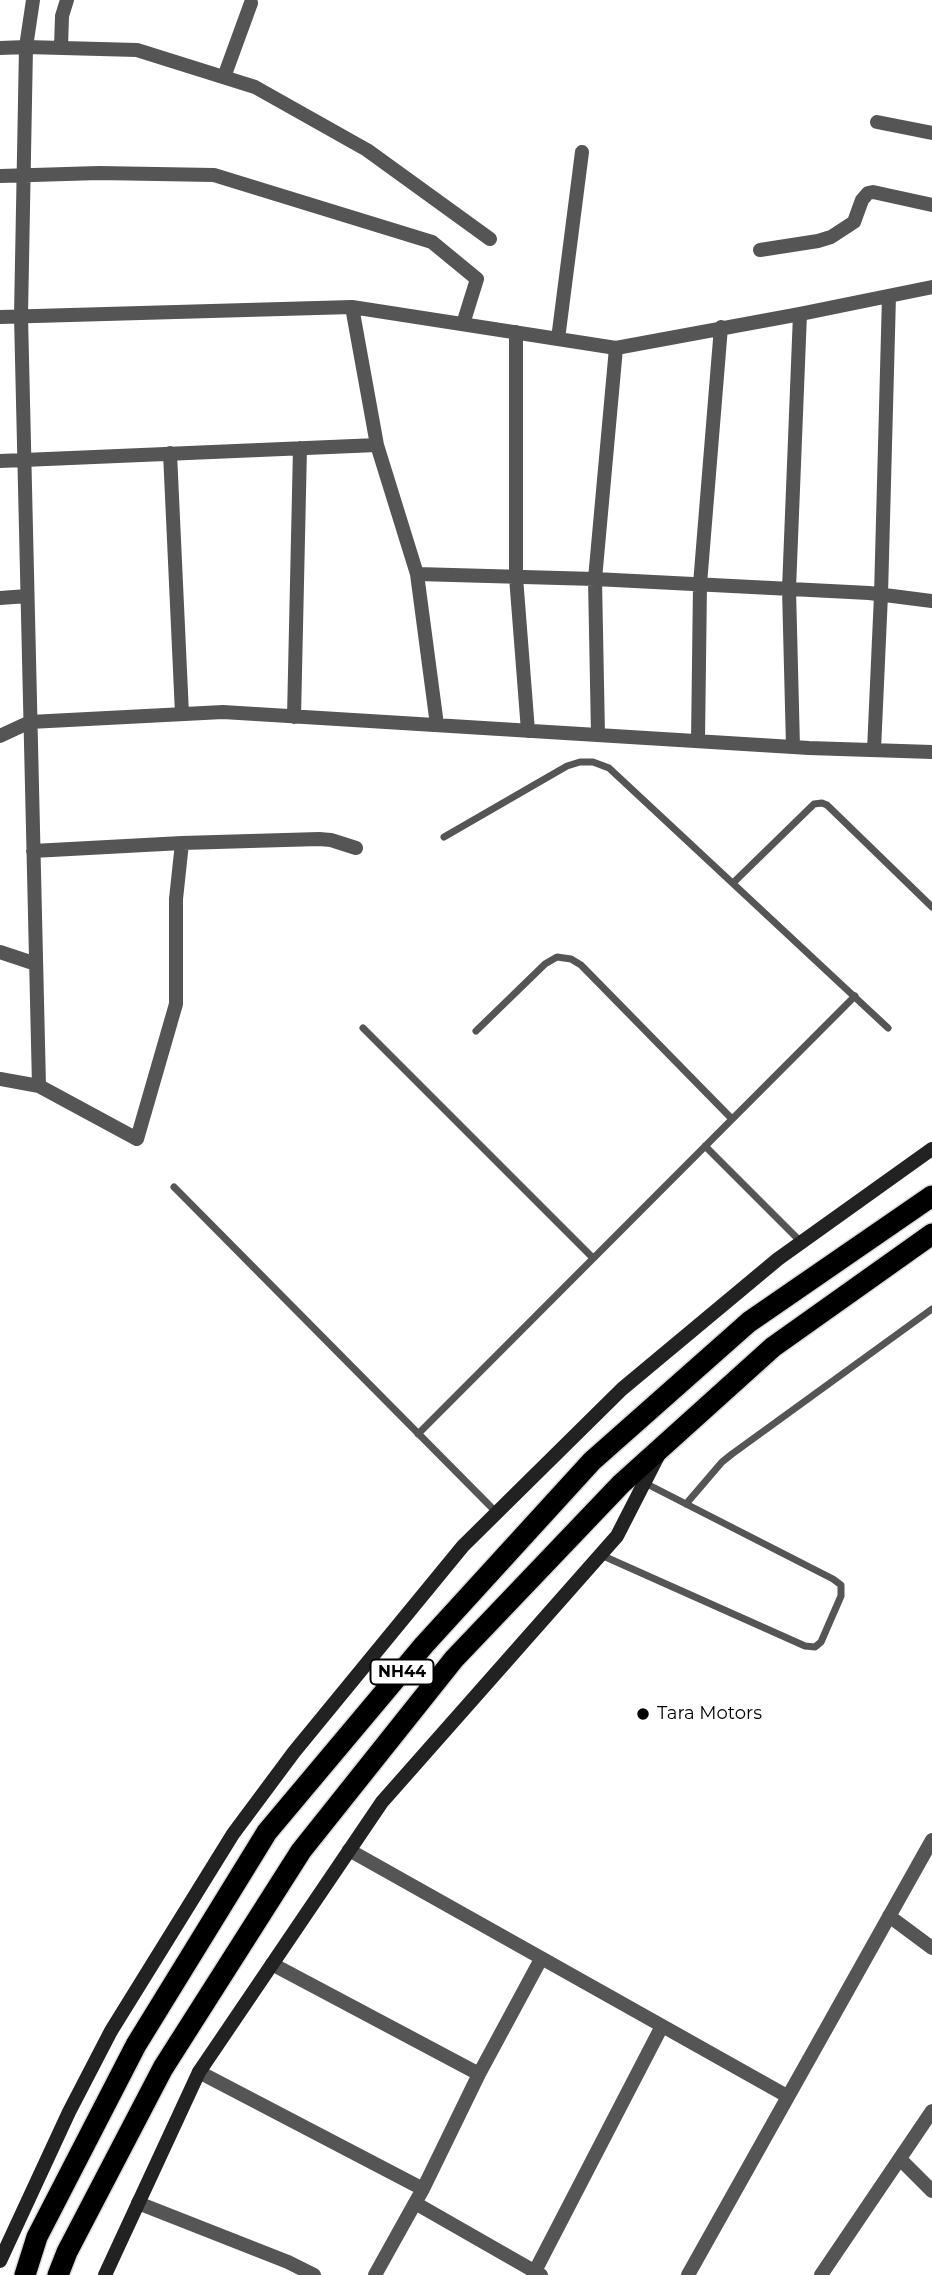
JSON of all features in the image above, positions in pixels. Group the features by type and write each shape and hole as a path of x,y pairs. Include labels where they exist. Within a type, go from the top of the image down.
{"highway":[{"name":"NH44","path":"25,2275 37,2237 136,2045 267,1832 424,1645 592,1461 749,1322 932,1196"},
{"name":"NH44","path":"58,2275 67,2252 163,2068 301,1851 454,1659 621,1484 773,1347 932,1234"}],"street":[{"path":"33,0 26,47 21,316 38,1086"},
{"path":"61,48 62,16 67,0"},
{"path":"223,77 251,3"},
{"path":"0,48 136,50 255,87 368,150 490,239"},
{"path":"877,122 932,133"},
{"path":"558,339 582,152"},
{"path":"0,176 214,175 432,243 477,279 463,324"},
{"path":"760,250 831,237 854,222 867,193 932,205"},
{"path":"0,317 352,307 616,348 932,287"},
{"path":"874,750 889,296"},
{"path":"352,307 377,444 418,574 437,725"},
{"path":"793,747 789,589 800,314"},
{"path":"698,741 700,584 721,327"},
{"path":"516,332 516,577 527,731"},
{"path":"598,735 595,579 616,348"},
{"path":"0,461 377,444"},
{"path":"294,716 300,448"},
{"path":"170,453 182,714"},
{"path":"418,574 700,584 881,594 932,601"},
{"path":"0,598 27,596"},
{"path":"0,736 30,722 223,712 793,747 932,752"},
{"path":"33,851 319,839 356,848"},
{"path":"0,1079 38,1086 137,1139 176,1004 176,899 182,843"},
{"path":"0,952 36,964"},
{"path":"0,2261 68,2112 115,2024 233,1834 327,1711 463,1546 622,1389 802,1243 932,1149"},
{"path":"105,2275 199,2072 382,1802 617,1536 664,1445"},
{"path":"688,2275 932,1840"},
{"path":"349,1850 787,2096"},
{"path":"889,1916 932,1948"},
{"path":"376,2275 424,2189 479,2074 541,1959"},
{"path":"272,1964 479,2074"},
{"path":"415,2203 536,2274 662,2026"},
{"path":"199,2072 424,2189"},
{"path":"821,2275 932,2111"},
{"path":"900,2159 932,2191"},
{"path":"138,2203 288,2262 314,2275"}],"lane":[{"path":"444,837 567,766 593,762 609,768 888,1028"},
{"path":"733,883 814,804 822,803 932,907"},
{"path":"476,1031 545,964 557,957 571,959 581,965 732,1119"},
{"path":"418,1434 855,996"},
{"path":"363,1028 593,1258"},
{"path":"705,1146 802,1243"},
{"path":"174,1186 497,1513"},
{"path":"686,1504 732,1454 932,1308"},
{"path":"600,1555 805,1646 815,1647 821,1642 841,1596 841,1586 833,1579 645,1483"}],"place":[{"name":"Tara Motors","path":"643,1714"}]}
